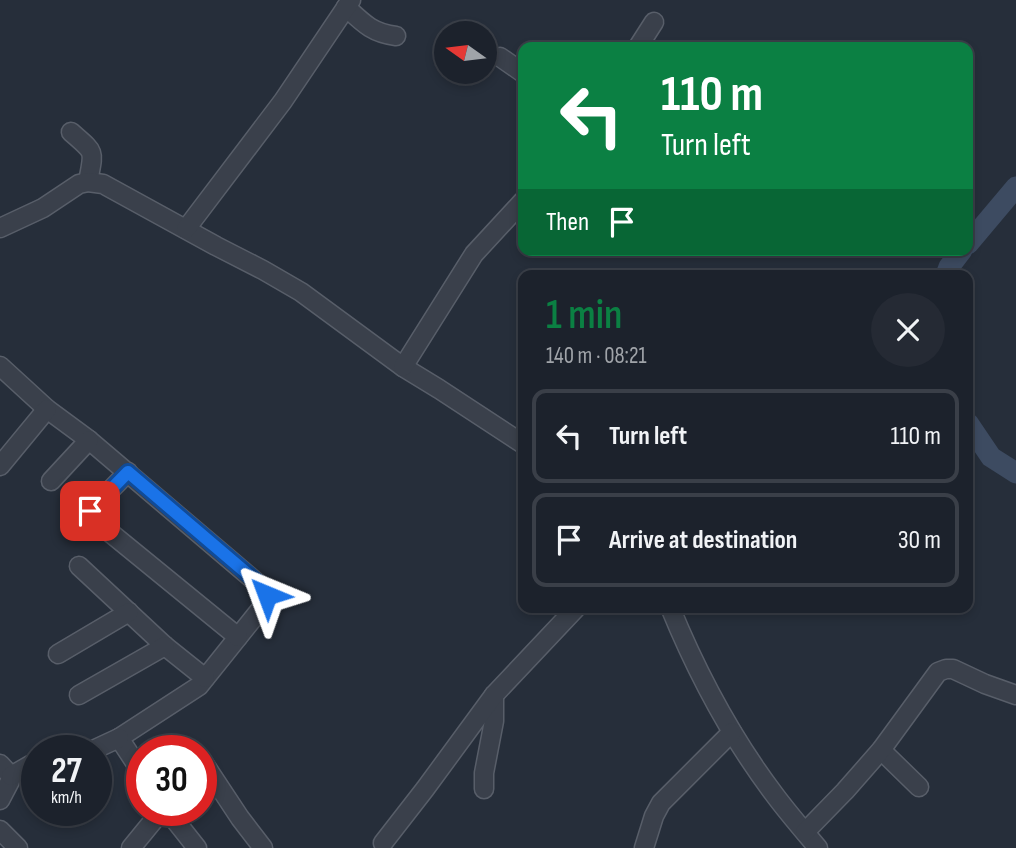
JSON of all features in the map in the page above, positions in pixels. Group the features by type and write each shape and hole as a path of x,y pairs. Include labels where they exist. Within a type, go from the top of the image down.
{"street":[{"path":"186,229 283,102 349,4 374,31 396,36"},
{"path":"641,42 654,22"},
{"path":"500,57 518,70"},
{"path":"71,132 90,148 92,154 88,182"},
{"path":"0,228 43,208 74,186 88,182 103,184 301,292 403,367 518,441"},
{"path":"403,367 474,254 518,206"},
{"path":"0,366 47,409 128,472 264,588 267,595 263,606 199,686 112,741"},
{"path":"0,466 7,444 47,409"},
{"path":"51,481 89,440"},
{"path":"128,472 90,511 91,517 238,637"},
{"path":"79,566 165,646 205,678"},
{"path":"58,654 129,612"},
{"path":"383,843 494,695 571,613"},
{"path":"673,613 695,664 732,732 774,795 818,848"},
{"path":"79,695 165,646"},
{"path":"805,832 881,750 938,672 953,669 1016,695"},
{"path":"484,789 484,774 494,721 494,695"},
{"path":"644,848 661,803 732,732"},
{"path":"119,738 126,748"},
{"path":"881,750 919,786"},
{"path":"0,800 10,781 6,770"},
{"path":"217,783 263,848"},
{"path":"131,848 150,826"},
{"path":"178,826 197,848"},
{"path":"0,830 18,848"}],"waterway":[{"path":"973,238 1016,187"},
{"path":"948,270 957,256"},
{"path":"973,430 991,457 1016,473"}],"route":[{"path":"90,511 128,472 264,588 267,595"}]}
